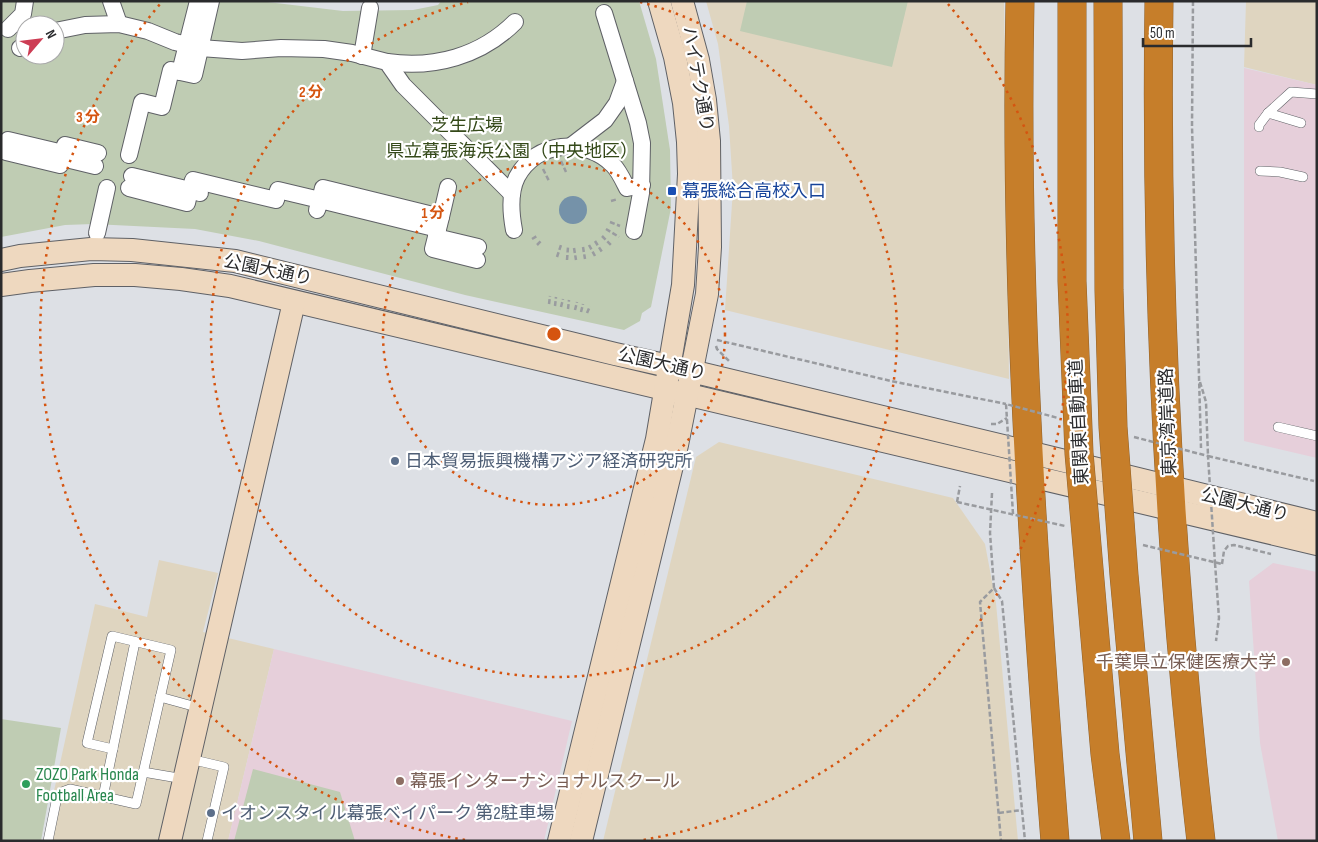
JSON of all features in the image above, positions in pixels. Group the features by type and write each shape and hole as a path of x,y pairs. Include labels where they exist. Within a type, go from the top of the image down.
{"highway":[{"path":"1020,1 1018,95 1020,257 1028,464 1055,840"},
{"name":"東関東自動車道","path":"1072,1 1072,281 1079,453 1105,754 1116,841"},
{"name":"東関東自動車道","path":"1108,1 1109,250 1113,427 1124,575 1148,841"},
{"name":"東京湾岸道路","path":"1160,1 1158,101 1160,223 1171,498 1201,841"}],"street":[{"path":"8,29 23,14 26,1"},
{"path":"111,1 119,24"},
{"path":"129,155 142,102 162,107 171,70 194,76 193,47 198,1"},
{"path":"193,47 211,1"},
{"name":"ハイテク通り","path":"659,1 675,57 684,103 688,142 689,183 683,285 681,368"},
{"name":"ハイテク通り","path":"676,393 681,368 706,294 710,247 711,196 705,100 698,60 682,1"},
{"path":"362,56 370,8"},
{"path":"604,13 638,123 642,143 642,185 639,210 629,229"},
{"path":"65,29 85,25 119,24 148,31 193,47 242,51 281,48 324,49 387,62 412,65 427,64 459,57 486,45 505,32 515,22"},
{"path":"387,62 403,85 512,194"},
{"path":"571,146 605,120 617,103 625,81"},
{"path":"7,146 96,160"},
{"path":"514,230 512,194 516,178 523,168 545,152 571,146 589,148 607,159 614,166 627,188 642,185"},
{"path":"130,182 151,187 190,190 193,180 235,196 276,200 318,210 323,188 358,203 384,209 439,228"},
{"path":"448,187 433,249 478,254"},
{"path":"97,233 106,188"},
{"name":"公園大通り","path":"1,260 20,256 99,249 132,250 235,261 615,354 681,368 1028,464"},
{"name":"公園大通り","path":"1,285 94,276 135,275 230,286 676,393 1028,464 1171,498 1317,523"},
{"path":"170,841 294,302"},
{"path":"559,841 657,440 676,393"},
{"path":"581,841 677,445 676,393"},
{"name":"公園大通り","path":"1171,498 1317,544"}],"lane":[{"path":"1259,128 1259,125 1268,113 1291,92 1317,94"},
{"path":"1268,113 1301,123"},
{"path":"1260,170 1303,177"},
{"path":"1278,427 1317,436"},
{"path":"48,841 57,797 62,792 70,790 136,804 170,650 112,636 87,743 113,750"},
{"path":"103,797 135,642"},
{"path":"160,697 200,708"},
{"path":"143,772 224,767 207,841"}],"path":[{"path":"1193,1 1192,126 1201,448"},
{"path":"610,222 629,229"},
{"path":"606,229 619,237"},
{"path":"532,239 537,236"},
{"path":"602,236 611,245"},
{"path":"537,244 542,240"},
{"path":"595,242 602,252"},
{"path":"557,257 561,245"},
{"path":"589,245 595,256"},
{"path":"567,260 568,247"},
{"path":"582,247 585,259"},
{"path":"574,248 576,260"},
{"path":"549,304 550,296"},
{"path":"555,306 556,297"},
{"path":"561,307 563,299"},
{"path":"568,309 569,300"},
{"path":"575,310 577,302"},
{"path":"581,312 582,304"},
{"path":"588,313 590,306"},
{"path":"729,362 717,349 714,340 891,381 1006,404 1014,514 957,502 960,486"},
{"path":"1199,378 1206,402 1220,618 1216,641"},
{"path":"1013,399 1013,408"},
{"path":"989,424 997,424 1009,415"},
{"path":"1208,456 1314,481"},
{"path":"992,494 990,533 994,588 1002,601 1025,841"},
{"path":"1222,564 1224,551 1228,546 1271,554"},
{"path":"994,588 980,602 1001,841"},
{"path":"999,814 1022,810"}],"shaded area":[{"path":"706,1 1004,1 1009,379 725,310 733,188 729,126 718,44"},
{"path":"1246,1 1317,1 1317,85 1244,67"},
{"path":"1244,68 1317,85 1317,458 1244,441"},
{"path":"719,442 953,498 985,544 996,603 1018,841 603,841 696,457"},
{"path":"159,560 218,573 203,632 274,649 228,841 43,841 95,604 147,617"},
{"name":"千葉県立保健医療大学","path":"1273,563 1317,572 1317,841 1278,841 1260,743 1249,581"},
{"name":"幕張インターナショナルスクール","path":"274,649 572,721 544,841 228,841"}],"green space":[{"name":"県立幕張海浜公園（中央地区）","path":"1,1 259,1 343,11 413,10 438,5 441,1 639,1 656,59 670,150 671,208 651,307 642,313 640,321 624,330 465,295 259,241 195,229 93,224 65,225 1,237"},
{"path":"747,1 908,1 892,67 740,31"},
{"name":"ZOZO Park Honda Football Area","path":"1,719 61,728 41,841 1,841"},
{"path":"253,769 340,792 355,841 234,841"}],"water":[{"path":"573,196 583,200 587,210 583,220 573,224 563,220 559,210 563,200"}],"place":[{"name":"幕張総合高校入口","path":"672,191"},
{"name":"日本貿易振興機構アジア経済研究所","path":"395,461"},
{"name":"千葉県立保健医療大学","path":"1286,662"},
{"name":"幕張インターナショナルスクール","path":"400,781"},
{"name":"ZOZO Park Honda Football Area","path":"26,784"},
{"name":"イオンスタイル幕張ベイパーク 第2駐車場","path":"211,813"}],"park label":[{"name":"芝生広場","path":"467,125"}]}
